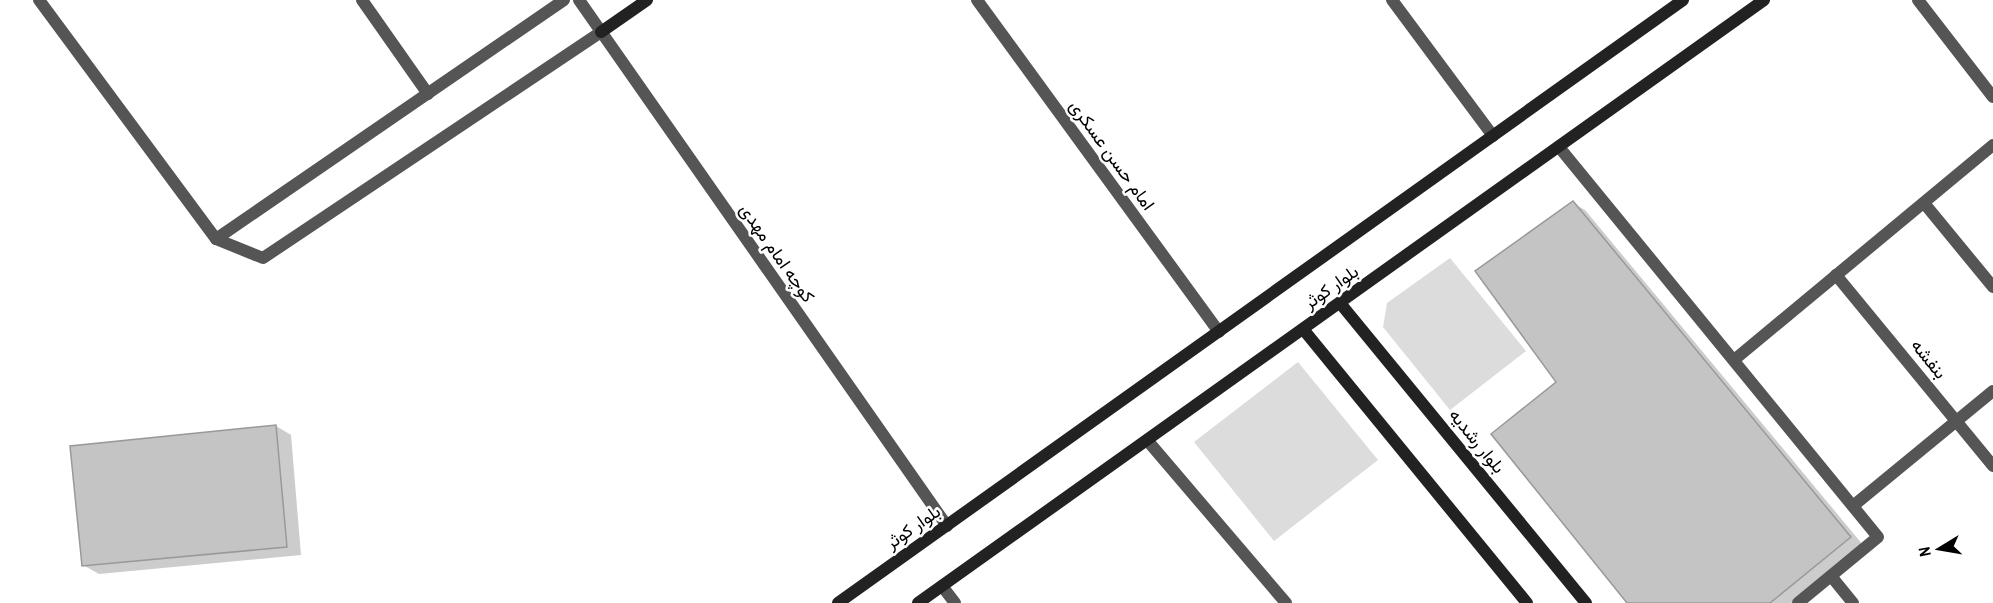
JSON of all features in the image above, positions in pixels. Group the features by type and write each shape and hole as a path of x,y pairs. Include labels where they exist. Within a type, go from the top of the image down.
{"main road":[{"path":"601,32 646,0"},
{"name":"بلوار کوثر","path":"838,603 1683,0"},
{"name":"بلوار کوثر","path":"918,603 1764,0"},
{"name":"بلوار رشدیه","path":"1340,303 1586,603"},
{"path":"1302,329 1527,603"}],"street":[{"path":"39,0 216,239 263,258 601,32"},
{"path":"362,0 428,94"},
{"path":"216,239 564,0"},
{"name":"کوچه امام مهدی","path":"579,0 946,526"},
{"name":"امام حسن عسکری","path":"977,0 1219,332"},
{"path":"1392,0 1493,136"},
{"path":"1918,0 1993,97"},
{"path":"1734,360 1993,145"},
{"path":"1558,147 1878,537 1798,603"},
{"path":"1924,202 1993,287"},
{"name":"بنفشه","path":"1836,275 1993,466"},
{"path":"1853,506 1993,391"},
{"path":"1147,440 1286,603"},
{"path":"1832,576 1853,603"},
{"path":"942,586 955,603"}],"shaded area":[{"path":"1450,258 1526,351 1450,410 1383,327 1387,303"},
{"path":"1298,362 1378,460 1274,541 1194,442"}],"building":[{"path":"1573,201 1851,537 1770,603 1627,603 1491,434 1556,382 1475,271"},
{"path":"276,425 287,547 82,566 70,446"}]}
